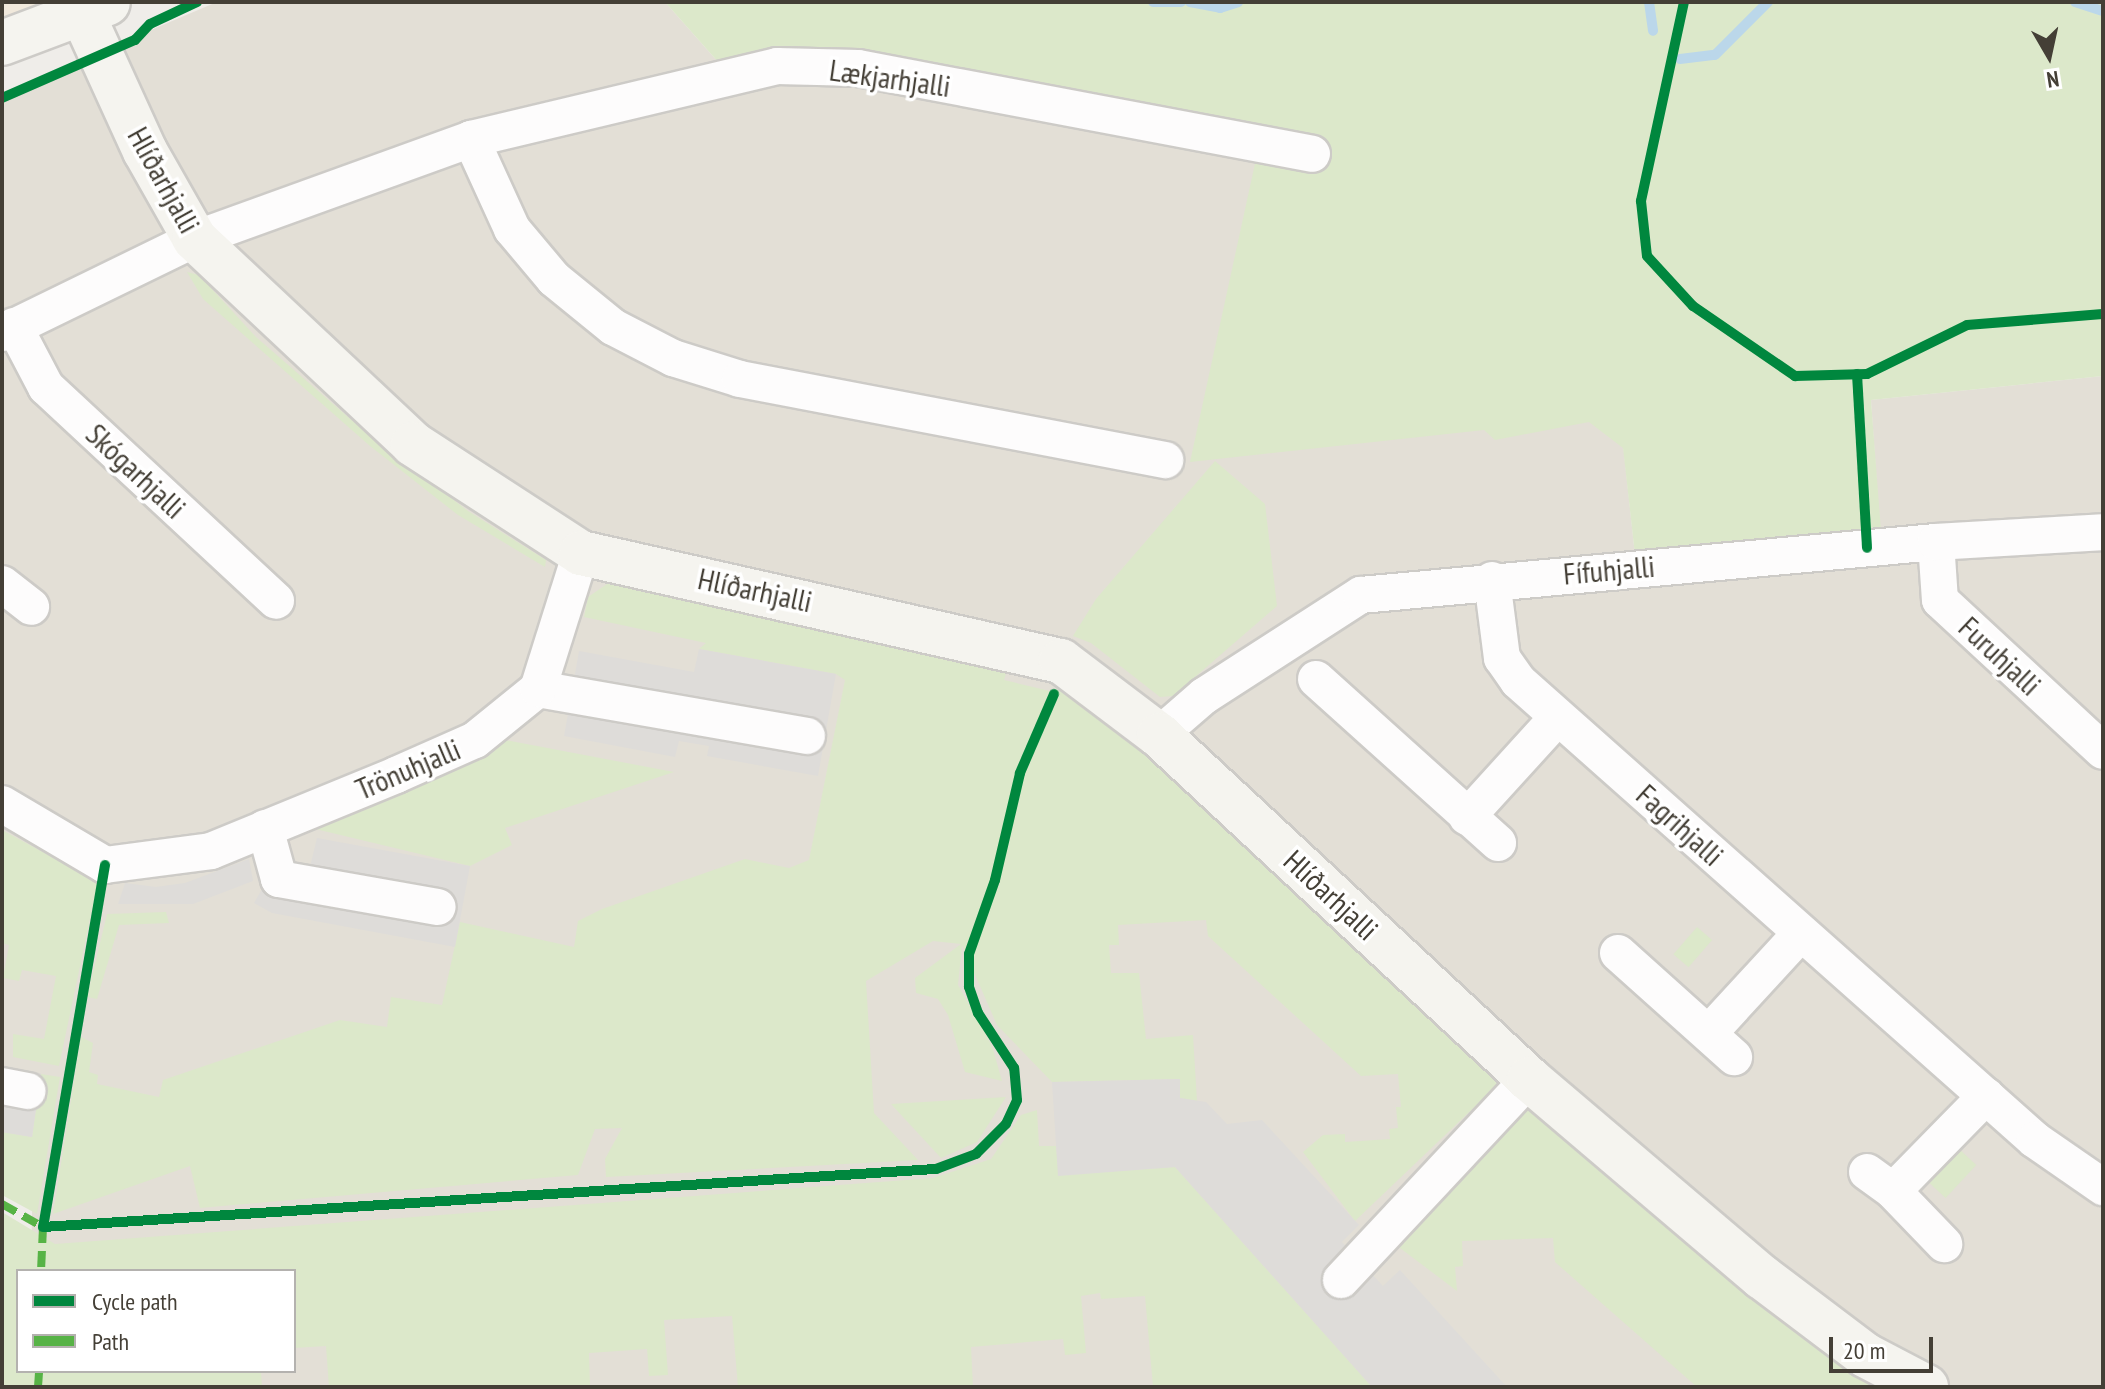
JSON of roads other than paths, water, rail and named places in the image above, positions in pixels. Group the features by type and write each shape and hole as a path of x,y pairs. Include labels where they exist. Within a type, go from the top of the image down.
{"street":[{"path":"2,43 90,5"},
{"name":"Hlíðarhjalli","path":"90,5 145,151 195,239 413,444 581,553 1033,651 1078,672 1159,735 1529,1079 1762,1277 1865,1355 1926,1387"},
{"name":"Lækjarhjalli","path":"195,239 471,139 777,66 858,68 1312,154"},
{"path":"471,139 512,229 554,279 613,327 673,358 740,379 1165,460"},
{"name":"Skógarhjalli","path":"195,239 8,330 46,387 276,601"},
{"name":"Fífuhjalli","path":"1159,735 1204,696 1361,595 1492,580 1936,542 2103,532"},
{"name":"Furuhjalli","path":"1936,542 1940,600 2103,751"},
{"path":"581,553 538,689 807,736"},
{"name":"Fagrihjalli","path":"1492,580 1502,658 1518,681 2035,1140 2103,1187"},
{"path":"2,584 31,607"},
{"path":"1316,679 1498,843"},
{"name":"Trönuhjalli","path":"2,804 105,865 211,851 475,740 538,689"},
{"path":"1467,817 1558,717"},
{"path":"265,828 279,879 438,907"},
{"path":"1618,953 1722,1045 1801,933"},
{"path":"1341,1280 1529,1079"},
{"path":"1944,1244 1880,1181 1986,1096"}],"waterway":[{"path":"1153,2 1181,2"},
{"path":"1190,2 1220,8 1238,2"},
{"path":"1649,2 1653,31"},
{"path":"1680,59 1715,55 1768,2"},
{"path":"2075,2 2103,11"}]}
